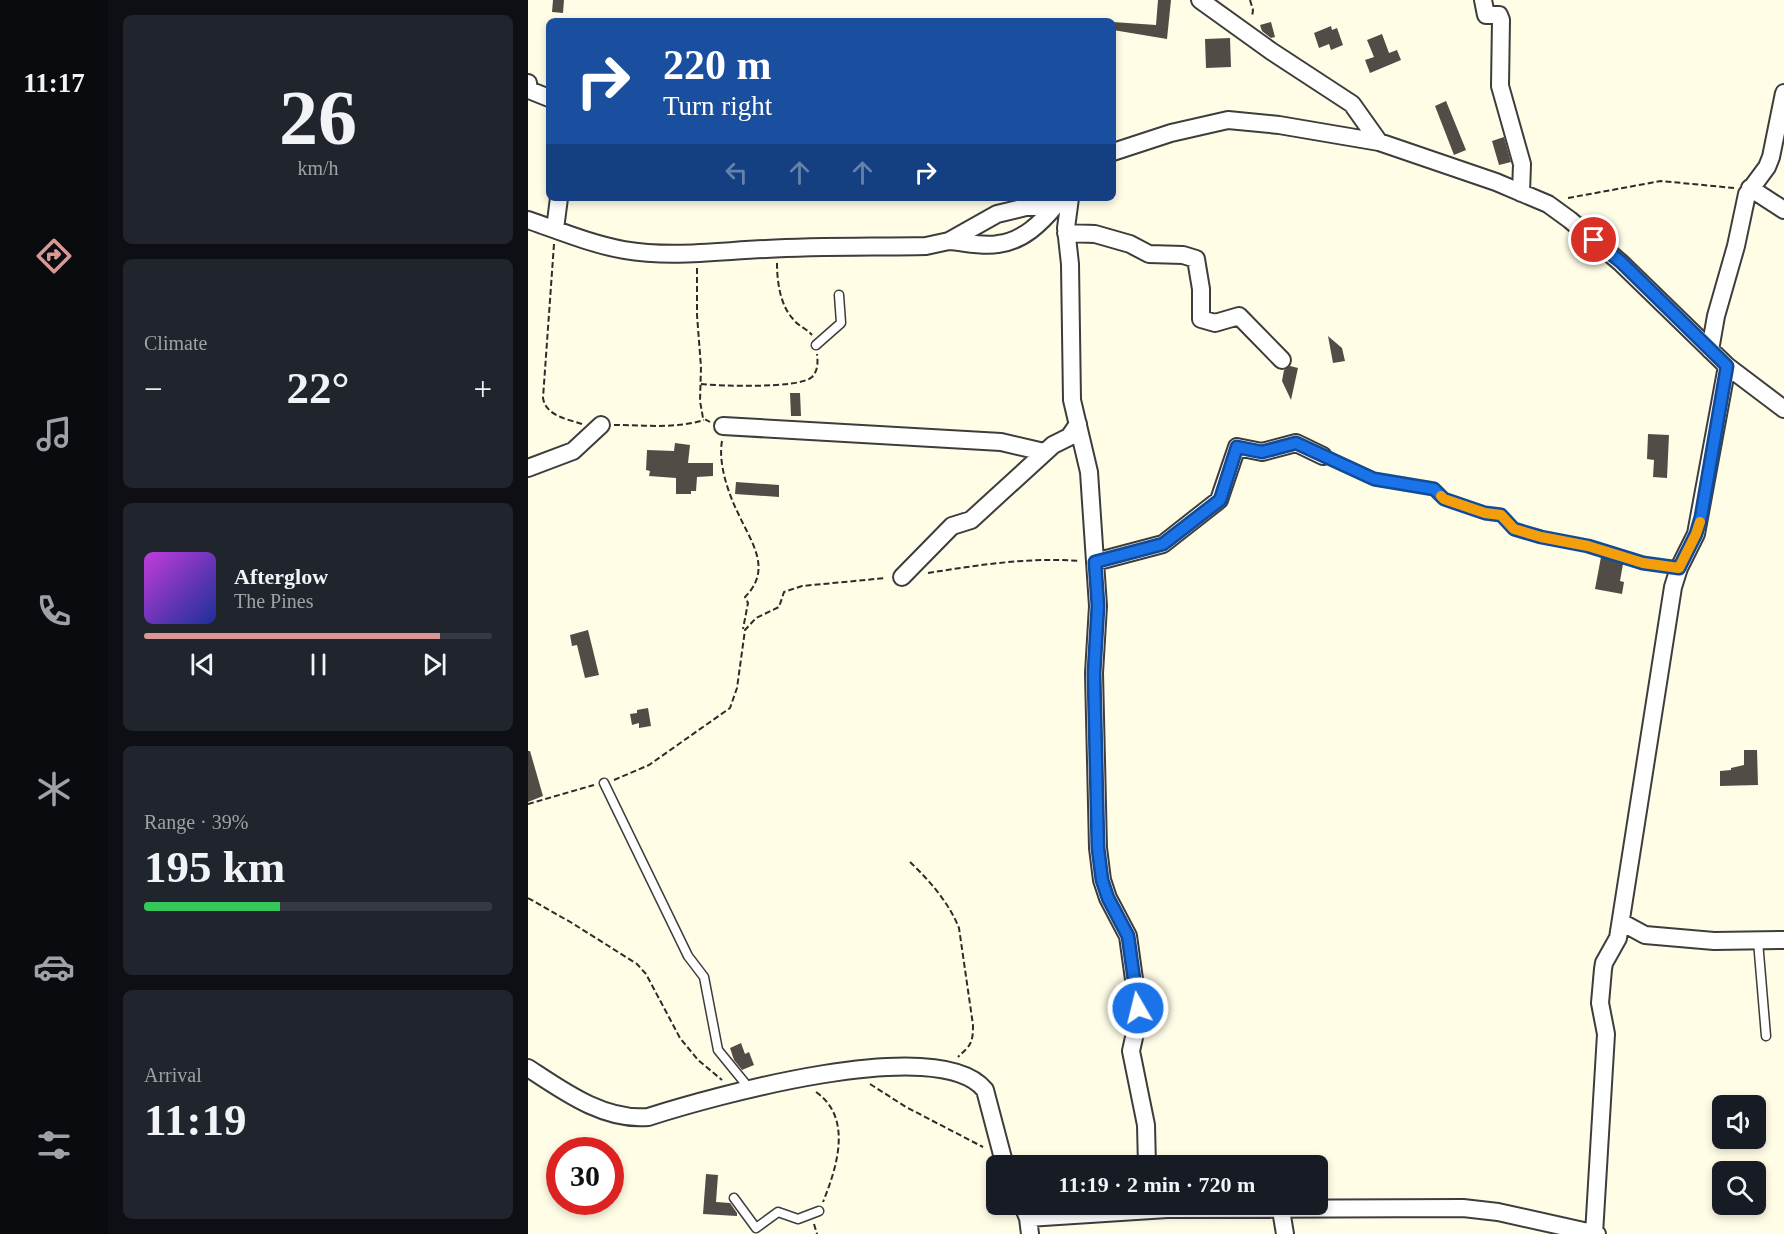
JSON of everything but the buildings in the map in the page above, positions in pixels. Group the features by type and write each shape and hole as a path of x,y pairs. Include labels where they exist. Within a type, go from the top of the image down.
{"street":[{"path":"1200,0 1271,51 1352,104 1379,142"},
{"path":"1483,0 1486,15 1499,15 1501,20 1500,87 1522,164 1521,193"},
{"path":"528,83 529,90 546,97"},
{"path":"1710,350 1716,316 1728,277 1747,194 1767,167 1780,126 1784,93"},
{"path":"1116,151 1171,133 1228,120 1279,125 1356,140 1379,142 1496,182 1548,204 1570,220 1621,262 1727,366 1784,409"},
{"path":"1750,189 1784,210"},
{"path":"555,229 559,201"},
{"path":"949,242 997,214 1026,207 1047,207 1062,201"},
{"path":"528,220 589,242 625,250 695,253 776,248 926,246 949,242 997,244 1035,228 1064,201"},
{"path":"1065,201 1070,264 1072,400 1089,472 1098,606 1094,673 1098,848 1102,880 1108,898 1128,936 1139,1016 1131,1051 1146,1125 1147,1155"},
{"path":"1066,233 1095,234 1130,244 1149,254 1183,255 1196,259 1201,289 1201,318 1215,323 1239,316 1282,360"},
{"path":"1328,1210 1478,1209 1595,1234 1606,1034 1600,995 1605,963 1617,943 1621,922 1673,587 1701,517 1727,366"},
{"path":"902,577 952,526 971,520 1053,445 1069,437 1078,424"},
{"path":"528,468 573,451 601,425"},
{"path":"723,426 1001,442 1044,453"},
{"path":"1095,562 1163,544 1220,500 1237,447 1262,452 1296,443 1323,456"},
{"path":"1621,922 1645,935 1714,941 1784,940"},
{"path":"528,1068 574,1099 627,1118 648,1118 743,1090 797,1078 901,1067 945,1069 978,1082 985,1090 1002,1155"},
{"path":"1027,1219 1073,1215"},
{"path":"1282,1215 1285,1234"}],"lane":[{"path":"816,345 841,323 839,295"},
{"path":"1323,456 1374,479 1434,489 1444,499 1485,513 1501,515 1514,529 1588,546 1643,563 1679,568"},
{"path":"604,783 688,956 704,976 718,1050 743,1090"},
{"path":"1758,941 1766,1036"},
{"path":"734,1198 756,1228 778,1212 798,1218 819,1211"}],"path":[{"path":"1548,204 1574,196 1661,180 1721,188 1750,189"},
{"path":"528,804 621,778 649,765 730,708 737,688 748,603 745,597 753,590 759,570 758,558 737,513 725,474 721,448 722,424 705,420 669,425 585,425 562,418 544,405 555,229"},
{"path":"701,384 752,387 804,382 813,377 817,369 816,345 808,330 794,321 787,311 778,283 776,248"},
{"path":"695,253 698,271 700,401 702,416 705,420"},
{"path":"743,639 745,630 756,618 779,607 784,592 802,585 902,577 1011,562 1059,559 1095,562"},
{"path":"910,862 929,880 954,916 961,938 974,1025 973,1040 970,1046 945,1069"},
{"path":"528,898 637,964 646,974 680,1038 698,1060 743,1090"},
{"path":"851,1071 906,1107 992,1155"},
{"path":"797,1078 825,1100 836,1115 838,1123 836,1167 814,1222 817,1234"}],"slow traffic":[{"path":"1441,496 1485,513 1501,515 1514,529 1588,546 1643,563 1679,568 1700,522"}],"route":[{"path":"1138,1008 1128,936 1108,898 1102,880 1098,848 1094,673 1098,606 1095,562 1163,544 1220,500 1237,447 1262,452 1296,443 1374,479 1434,489 1444,499 1485,513 1501,515 1514,529 1588,546 1643,563 1679,568 1696,534 1701,517 1727,366 1621,262 1594,240"}]}
